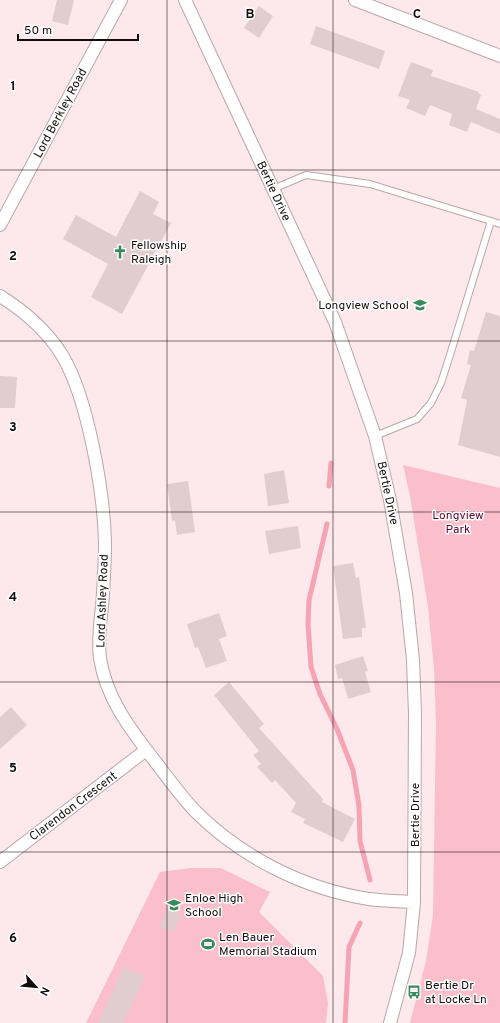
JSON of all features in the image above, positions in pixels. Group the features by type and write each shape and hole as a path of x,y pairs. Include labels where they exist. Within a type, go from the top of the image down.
{"street":[{"name":"Lord Berkley Road","path":"0,226 120,0"},
{"name":"Bertie Drive","path":"185,0 335,322 375,436 399,545 413,660 415,714 414,902 409,953 390,1023"},
{"path":"355,0 500,56"},
{"name":"Lord Ashley Road","path":"0,296 26,315 46,335 62,356 79,392 96,464 105,542 100,629 100,657 112,698 120,714 146,750 194,810 221,834 263,863 313,885 369,899 414,902"},
{"name":"Clarendon Crescent","path":"0,862 146,750"}],"lane":[{"path":"273,189 306,175 370,184 500,224"},
{"path":"375,436 418,419 431,403 441,383 491,221"}],"green space":[{"name":"Longview Park","path":"403,465 500,488 500,1023 410,1023 426,961 433,915 436,722 434,669 428,607 410,496"},
{"name":"Len Bauer Memorial Stadium","path":"191,868 221,868 270,892 259,912 323,976 328,1003 326,1023 86,1023 160,872"}],"building":[{"path":"57,0 74,0 68,25 52,21"},
{"path":"259,6 273,16 259,38 244,28"},
{"path":"316,26 385,51 379,69 310,44"},
{"path":"411,62 433,70 431,76 479,92 478,93 481,95 476,109 500,119 500,134 471,122 467,132 449,125 452,114 430,105 425,116 406,108 410,100 398,96"},
{"name":"Fellowship Raleigh","path":"140,191 159,202 153,214 171,223 122,314 91,297 108,264 63,239 76,215 116,237"},
{"path":"486,312 500,316 500,457 458,445 467,400 461,398 471,365 467,364 470,350 474,351"},
{"path":"0,376 17,377 15,408 0,408"},
{"path":"284,470 289,503 268,506 264,474"},
{"path":"188,481 195,532 177,535 175,520 172,521 167,484"},
{"path":"298,526 301,548 269,554 265,531"},
{"path":"353,563 356,578 359,577 366,628 362,628 362,637 343,639 333,566"},
{"path":"219,613 227,636 219,639 227,661 206,668 198,647 195,648 187,624"},
{"path":"363,656 368,671 365,672 371,692 348,699 342,678 338,679 335,665"},
{"path":"229,682 264,724 259,728 323,799 322,802 355,819 343,842 303,823 305,819 291,812 296,803 275,780 272,783 257,767 261,764 253,755 259,751 214,695"},
{"path":"11,707 27,725 0,749 0,717"},
{"path":"168,909 181,915 173,932 160,926"},
{"path":"124,967 145,976 123,1023 98,1023"}],"waterway":[{"path":"329,486 331,463"},
{"path":"327,524 309,600 308,624 311,667 320,694 337,729 353,770 359,806 360,841 370,880"},
{"path":"345,1023 349,947 360,923"}],"place":[{"name":"Fellowship Raleigh","path":"120,252"},
{"name":"Longview School","path":"420,305"},
{"name":"Enloe High School","path":"174,905"},
{"name":"Len Bauer Memorial Stadium","path":"208,944"},
{"name":"Bertie Dr at Locke Ln","path":"414,992"}]}
